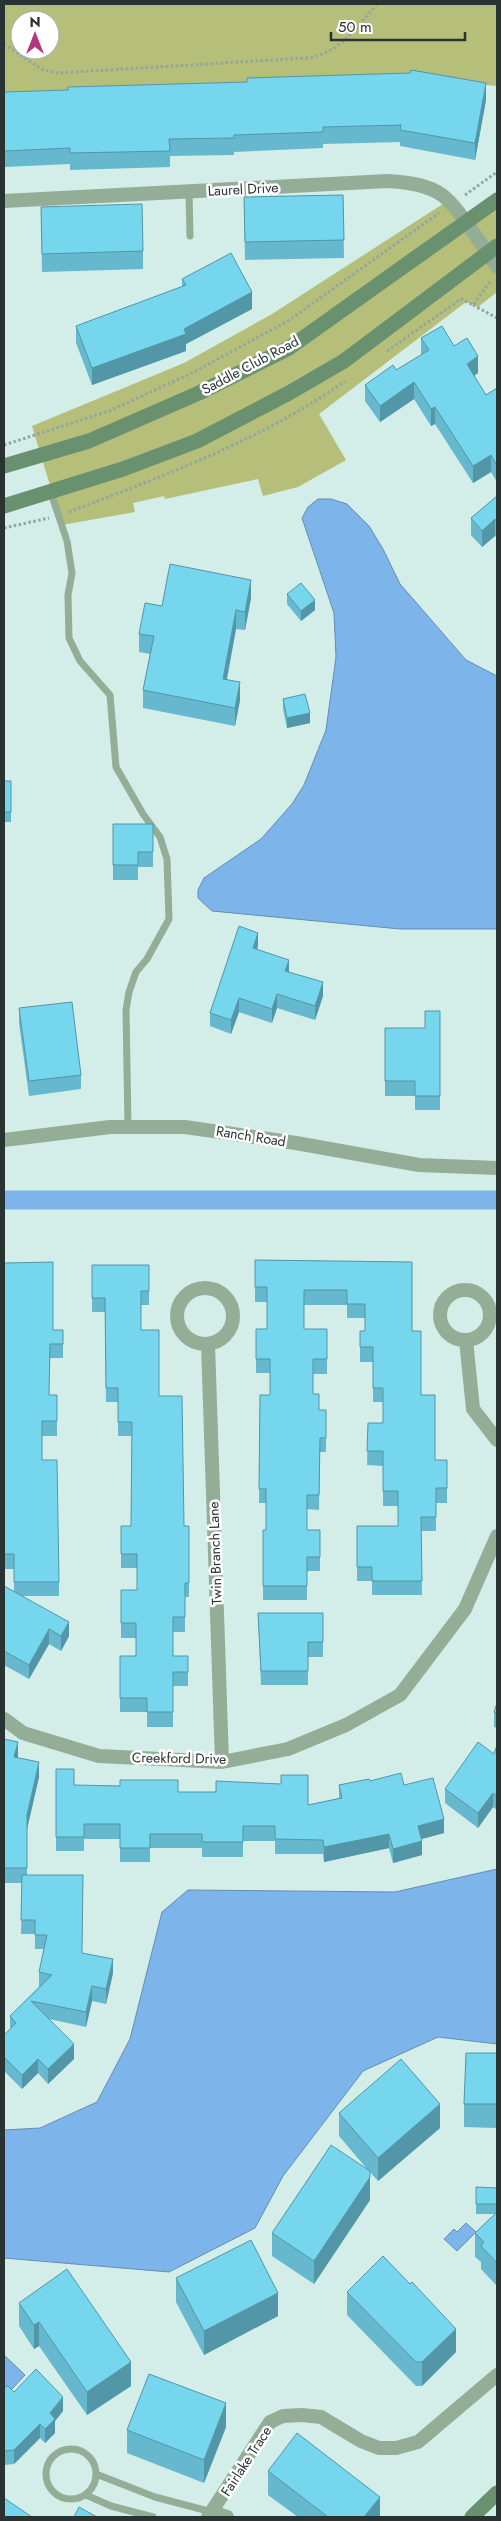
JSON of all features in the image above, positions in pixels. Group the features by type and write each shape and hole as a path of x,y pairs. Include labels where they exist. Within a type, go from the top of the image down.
{"street":[{"name":"Laurel Drive","path":"4,201 402,182 429,188 449,200 465,223 492,249 497,267"},
{"name":"Saddle Club Road","path":"4,466 89,441 199,393 289,348 497,200"},
{"path":"4,506 51,493 197,441 289,393 344,361 492,249"},
{"name":"Ranch Road","path":"4,1140 80,1129 128,1126 185,1127 219,1131 419,1165 497,1168"},
{"path":"201,1288 210,1288 225,1297 233,1312 229,1330 216,1341 208,1344 199,1344 184,1335 177,1319 177,1310 185,1295 201,1288"},
{"path":"466,1340 473,1409 497,1440"},
{"name":"Twin Branch Lane","path":"208,1344 222,1762"},
{"name":"Creekford Drive","path":"4,1719 23,1733 99,1756 222,1762 288,1749 346,1725 400,1695 465,1609 497,1536"},
{"name":"Fairlake Trace","path":"210,2514 270,2422 283,2416 321,2417 361,2441 379,2448 396,2448 418,2442 497,2375"},
{"path":"472,2517 497,2493"},
{"path":"210,2514 227,2517"}],"lane":[{"path":"189,192 190,236"},
{"path":"51,493 67,541 72,573 68,595 69,638 80,661 110,694 116,767 160,837 167,859 169,919 147,959 136,972 129,992 126,1010 128,1126"},
{"path":"77,2449 91,2458 96,2474 92,2489 86,2495 70,2499 54,2493 46,2479 48,2462 60,2451 77,2449"},
{"path":"96,2474 155,2497 210,2514"},
{"path":"86,2495 111,2506 153,2517"}],"path":[{"path":"4,44 43,70 58,73 306,58 319,56 341,45 377,4"},
{"path":"4,445 109,411 190,374 288,322 497,172"},
{"path":"472,305 497,318"}],"green space":[{"path":"4,4 497,4 497,86 435,80 4,99"},
{"path":"449,200 465,223 497,200 497,292 478,307 466,302 319,414 346,460 298,487 263,496 258,479 165,499 164,496 133,503 135,512 62,525 32,426 184,363 272,314"}],"water":[{"path":"318,499 331,499 347,504 369,526 383,549 400,584 466,660 497,676 497,929 400,929 212,911 198,898 198,890 204,878 261,839 292,804 304,785 326,730 336,657 334,613 302,518 308,507"},
{"path":"497,1869 497,2044 438,2037 363,2071 283,2176 255,2228 169,2272 4,2258 4,2130 40,2128 97,2102 130,2039 162,1912 188,1890 395,1892"},
{"path":"466,2223 476,2232 457,2251 444,2239 454,2229 457,2232"},
{"path":"4,2355 25,2375 12,2389 4,2389"}],"building":[{"path":"411,70 486,83 475,143 400,130 401,125 323,127 323,132 234,135 234,138 169,139 170,151 70,153 70,148 4,151 4,92 68,90 68,87 247,82 247,78 410,73"},
{"path":"343,195 344,240 245,242 244,197"},
{"path":"142,204 143,251 42,254 41,207"},
{"path":"231,253 252,292 184,329 186,334 92,368 76,326 186,285 182,279"},
{"path":"442,326 454,346 467,338 478,356 467,364 486,395 497,388 497,466 491,455 473,466 435,407 431,409 414,382 380,406 365,385 393,365 396,370 429,350 421,338"},
{"path":"497,496 497,522 495,519 482,531 471,518"},
{"path":"170,564 251,580 245,612 236,610 223,679 240,682 235,708 143,690 154,636 139,634 145,603 162,606"},
{"path":"301,583 315,600 301,611 287,594"},
{"path":"305,694 310,713 287,718 283,699"},
{"path":"4,781 11,781 11,812 4,812"},
{"path":"113,824 153,824 153,852 138,852 138,865 113,865"},
{"path":"239,926 258,933 253,948 289,960 285,971 323,982 315,1006 277,994 272,1009 239,998 231,1020 210,1013"},
{"path":"72,1002 81,1075 29,1081 19,1008"},
{"path":"425,1011 440,1011 440,1096 415,1096 415,1081 385,1081 385,1028 425,1028"},
{"path":"255,1260 412,1262 412,1331 421,1331 421,1395 435,1395 435,1460 447,1460 447,1488 436,1488 436,1517 421,1517 422,1581 372,1581 372,1567 357,1567 357,1526 398,1526 398,1491 383,1491 383,1451 367,1451 368,1423 383,1423 383,1388 373,1388 373,1347 360,1347 360,1331 365,1331 365,1304 347,1304 347,1290 304,1290 304,1329 327,1329 327,1359 313,1359 313,1394 319,1394 319,1410 326,1410 326,1438 320,1438 319,1495 307,1495 307,1530 320,1530 320,1557 307,1557 307,1586 263,1586 263,1530 266,1530 266,1489 259,1489 260,1395 270,1395 270,1359 256,1359 256,1329 267,1329 267,1287 255,1287"},
{"path":"53,1262 53,1330 63,1330 63,1344 50,1344 49,1395 57,1395 57,1421 42,1421 42,1460 57,1460 59,1582 14,1582 14,1554 4,1554 4,1263"},
{"path":"92,1265 149,1265 149,1291 141,1291 141,1330 159,1330 159,1396 182,1396 184,1526 189,1526 189,1583 185,1583 185,1617 173,1617 173,1656 188,1656 188,1672 173,1672 173,1712 147,1712 147,1698 120,1698 120,1656 136,1656 136,1623 121,1623 121,1590 137,1590 137,1554 121,1554 121,1526 131,1526 132,1422 118,1422 118,1388 106,1388 105,1298 92,1298"},
{"path":"4,1586 69,1622 61,1636 49,1629 29,1665 4,1651"},
{"path":"258,1613 323,1613 323,1642 308,1642 308,1671 261,1671"},
{"path":"4,1739 18,1742 14,1757 39,1762 27,1815 27,1868 4,1868"},
{"path":"478,1742 494,1754 497,1745 497,1796 493,1793 478,1813 445,1789"},
{"path":"56,1769 74,1769 74,1785 120,1786 120,1780 178,1780 178,1792 216,1792 216,1781 281,1784 281,1775 308,1775 308,1805 342,1798 339,1785 369,1779 370,1781 401,1773 404,1785 433,1778 444,1819 418,1826 422,1841 393,1849 389,1834 324,1847 323,1840 275,1839 275,1826 243,1826 243,1842 202,1842 202,1834 150,1834 150,1848 120,1848 120,1824 84,1824 84,1837 56,1837"},
{"path":"22,1875 83,1875 82,1953 113,1959 106,1989 92,1986 86,2012 31,2001 74,2044 48,2069 38,2059 22,2075 4,2057 4,2035 16,2023 10,2016 52,1975 39,1972 47,1935 35,1935 35,1920 21,1920"},
{"path":"466,2053 497,2053 497,2104 464,2104"},
{"path":"401,2059 440,2104 378,2158 339,2113"},
{"path":"331,2145 370,2171 370,2177 314,2261 272,2233"},
{"path":"476,2187 497,2188 497,2204 476,2204"},
{"path":"497,2212 497,2263 481,2246 484,2242 475,2233"},
{"path":"251,2240 278,2293 204,2331 176,2278"},
{"path":"383,2256 410,2284 412,2282 456,2329 422,2362 416,2362 347,2292"},
{"path":"67,2269 131,2362 87,2392 39,2322 34,2325 19,2303"},
{"path":"36,2369 63,2397 50,2413 55,2419 45,2429 40,2424 14,2450 4,2451 4,2389 7,2385 14,2392"},
{"path":"149,2374 226,2403 204,2460 127,2430"},
{"path":"297,2433 380,2497 364,2517 328,2517 268,2471"},
{"path":"4,2498 32,2517 4,2517"},
{"path":"79,2507 97,2517 74,2517"}],"waterway":[{"path":"4,1200 497,1200"}]}
